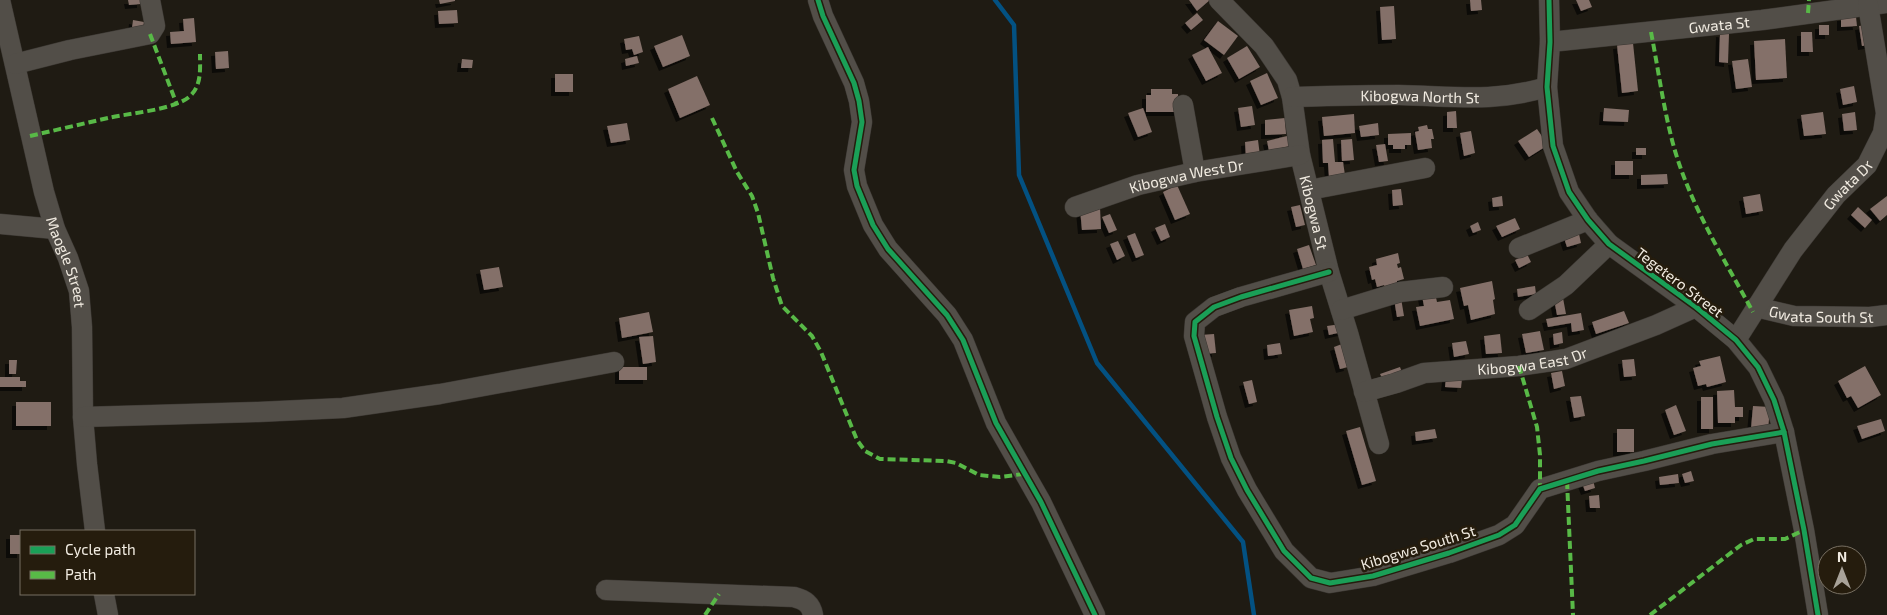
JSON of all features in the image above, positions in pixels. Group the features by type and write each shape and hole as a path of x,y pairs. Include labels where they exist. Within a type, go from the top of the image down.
{"street":[{"name":"Maogle Street","path":"0,0 41,183 55,229 68,258 79,291 82,327 83,417 86,464 95,530"},
{"path":"15,64 70,50 150,34 154,26 150,0"},
{"path":"818,0 823,16 854,83 860,101 862,122 854,170 856,186 873,225 888,249 947,315 963,340 996,423 1041,502 1095,615"},
{"name":"Kibogwa St","path":"1219,0 1264,46 1287,80 1292,97 1300,155 1329,272 1378,444"},
{"name":"Tegetero Street","path":"1549,0 1550,42 1547,87 1553,146 1569,192 1588,220 1609,244 1696,307 1736,340 1758,367 1774,400 1784,432 1804,530 1818,615"},
{"name":"Gwata St","path":"1550,42 1754,21 1878,4"},
{"name":"Gwata Dr","path":"1736,340 1793,250 1817,217 1866,165 1883,133 1886,113 1878,4"},
{"name":"Kibogwa North St","path":"1292,97 1401,95 1454,99 1500,97 1547,87"},
{"path":"1183,105 1195,172"},
{"name":"Kibogwa West Dr","path":"1075,207 1138,185 1195,172 1300,155"},
{"path":"1309,190 1425,168"},
{"path":"1519,248 1588,220"},
{"path":"0,224 55,229"},
{"path":"1529,310 1566,285 1609,244"},
{"name":"Kibogwa South St","path":"1329,272 1276,286 1214,307 1195,322 1194,336 1231,458 1247,490 1284,551 1310,578 1330,582 1373,576 1449,553 1499,535 1515,525 1540,489 1598,471 1712,444 1784,432"},
{"path":"1341,310 1400,292 1443,287"},
{"name":"Kibogwa East Dr","path":"1364,392 1424,373 1519,366 1566,359 1656,325 1696,307"},
{"name":"Gwata South St","path":"1756,307 1794,316 1870,317 1887,315"},
{"path":"83,417 343,408 406,400 614,362"},
{"path":"606,590 794,597 805,600 812,608 813,615"},
{"path":"104,595 108,615"}],"building":[{"path":"128,0 141,0 141,4 129,5"},
{"path":"439,0 455,0 455,1 440,4"},
{"path":"1189,0 1210,0 1197,11"},
{"path":"1470,0 1481,0 1482,10 1471,11"},
{"path":"1576,0 1589,0 1592,7 1581,11"},
{"path":"1394,6 1396,39 1382,40 1380,7"},
{"path":"457,10 458,23 439,24 438,11"},
{"path":"1197,13 1203,20 1191,30 1185,23"},
{"path":"1841,17 1856,17 1857,26 1841,27"},
{"path":"194,18 196,42 171,44 170,32 184,31 183,19"},
{"path":"133,20 144,22 143,30 132,28"},
{"path":"1218,21 1238,36 1224,55 1204,40"},
{"path":"1819,25 1829,25 1829,35 1819,35"},
{"path":"1866,25 1869,45 1862,46 1859,26"},
{"path":"1801,32 1812,32 1813,52 1801,52"},
{"path":"1720,33 1729,34 1728,63 1719,62"},
{"path":"682,35 690,56 663,67 654,46"},
{"path":"639,36 643,52 634,55 632,49 626,50 624,39"},
{"path":"1785,39 1787,78 1756,80 1754,41"},
{"path":"1633,43 1638,91 1622,93 1617,45"},
{"path":"1247,46 1260,67 1239,79 1227,58"},
{"path":"1208,47 1222,73 1206,81 1192,55"},
{"path":"228,51 229,68 216,69 215,52"},
{"path":"637,56 639,63 626,66 625,59"},
{"path":"462,59 473,60 472,68 461,68"},
{"path":"1748,59 1752,87 1736,89 1732,61"},
{"path":"1267,73 1278,98 1261,105 1250,81"},
{"path":"555,74 573,74 573,92 555,92"},
{"path":"697,76 710,105 680,118 668,89"},
{"path":"1854,86 1857,102 1843,105 1840,89"},
{"path":"1151,89 1172,89 1172,94 1178,94 1178,112 1146,112 1146,95 1151,95"},
{"path":"1252,106 1255,125 1241,127 1238,108"},
{"path":"1143,108 1152,132 1138,137 1128,113"},
{"path":"1604,108 1629,110 1628,122 1603,121"},
{"path":"1456,111 1457,128 1447,128 1447,112"},
{"path":"1823,112 1826,134 1804,136 1801,115"},
{"path":"1855,112 1857,130 1844,131 1842,114"},
{"path":"1354,114 1355,133 1324,136 1322,117"},
{"path":"1285,118 1286,134 1265,135 1265,120"},
{"path":"627,123 630,140 611,143 607,126"},
{"path":"1378,123 1379,135 1361,137 1359,126"},
{"path":"1427,125 1428,129 1432,129 1434,139 1431,139 1432,148 1418,150 1415,132 1419,131 1418,127"},
{"path":"1537,129 1548,145 1529,157 1518,141"},
{"path":"1471,131 1475,153 1464,156 1460,133"},
{"path":"1411,133 1411,145 1405,145 1405,149 1393,149 1393,145 1388,145 1388,134"},
{"path":"1291,135 1294,145 1269,151 1267,141"},
{"path":"1333,139 1335,162 1343,162 1345,175 1329,177 1328,163 1323,163 1322,140"},
{"path":"1352,139 1354,160 1342,161 1341,140"},
{"path":"1258,140 1260,156 1246,158 1245,142"},
{"path":"1385,144 1388,161 1379,162 1376,145"},
{"path":"1636,148 1646,148 1646,155 1636,155"},
{"path":"1615,161 1633,161 1633,175 1615,175"},
{"path":"1667,174 1668,184 1641,185 1641,175"},
{"path":"1177,185 1190,214 1175,220 1163,192"},
{"path":"1401,189 1403,205 1393,206 1392,190"},
{"path":"1760,194 1763,211 1746,214 1743,197"},
{"path":"1502,196 1503,206 1493,207 1492,198"},
{"path":"1887,196 1887,215 1880,221 1870,209"},
{"path":"1300,205 1305,225 1296,227 1291,207"},
{"path":"1100,207 1101,229 1082,230 1080,209"},
{"path":"1858,207 1872,220 1865,228 1851,215"},
{"path":"1110,214 1117,230 1109,233 1102,217"},
{"path":"1515,218 1520,229 1502,237 1496,226"},
{"path":"1478,222 1481,230 1473,233 1470,226"},
{"path":"1165,224 1170,237 1161,241 1155,228"},
{"path":"1135,233 1144,255 1136,258 1127,236"},
{"path":"1579,234 1581,243 1567,247 1564,238"},
{"path":"1118,241 1125,256 1117,260 1110,244"},
{"path":"1309,245 1316,265 1303,269 1297,249"},
{"path":"1398,253 1400,263 1397,264 1398,268 1401,267 1404,279 1397,281 1397,284 1377,287 1375,279 1372,280 1369,267 1377,265 1376,259"},
{"path":"1527,254 1531,262 1519,268 1515,260"},
{"path":"499,267 503,287 484,290 480,270"},
{"path":"1492,281 1495,314 1471,320 1468,305 1464,306 1460,288"},
{"path":"1535,286 1536,294 1518,297 1517,289"},
{"path":"1435,293 1437,302 1450,300 1454,319 1420,326 1416,307 1424,306 1422,296"},
{"path":"1401,298 1404,316 1397,317 1394,299"},
{"path":"1563,298 1566,314 1557,315 1554,299"},
{"path":"1312,306 1314,318 1310,319 1313,332 1294,336 1289,310"},
{"path":"1624,311 1629,323 1596,334 1592,322"},
{"path":"649,312 653,332 622,338 619,318"},
{"path":"1581,313 1584,330 1572,332 1571,323 1548,327 1546,319"},
{"path":"1341,324 1342,332 1329,335 1327,326"},
{"path":"1540,331 1544,350 1526,353 1522,334"},
{"path":"1562,332 1563,343 1554,345 1553,334"},
{"path":"1214,334 1216,353 1202,354 1200,335"},
{"path":"1500,334 1502,353 1486,354 1484,336"},
{"path":"653,336 656,362 643,364 639,337"},
{"path":"1466,341 1469,354 1454,357 1452,343"},
{"path":"1280,343 1282,354 1268,356 1267,345"},
{"path":"1342,344 1348,367 1340,369 1334,347"},
{"path":"1720,356 1726,382 1707,387 1706,384 1698,386 1693,368 1701,366 1699,361"},
{"path":"1634,359 1636,376 1624,377 1622,360"},
{"path":"9,360 17,360 16,374 9,374"},
{"path":"1865,366 1881,395 1858,408 1851,396 1847,398 1838,381"},
{"path":"619,367 647,367 647,380 619,380"},
{"path":"1400,367 1403,375 1384,382 1380,374"},
{"path":"1562,371 1565,386 1554,389 1551,373"},
{"path":"0,377 20,377 20,381 26,381 26,387 0,387"},
{"path":"1446,378 1462,379 1461,388 1445,387"},
{"path":"1252,380 1257,402 1249,404 1243,382"},
{"path":"1734,390 1735,407 1743,407 1743,417 1735,417 1735,423 1718,423 1717,391"},
{"path":"1581,396 1585,416 1574,418 1570,397"},
{"path":"1701,397 1713,397 1713,429 1701,429"},
{"path":"16,402 51,402 51,426 16,426"},
{"path":"1676,405 1686,431 1674,435 1665,410"},
{"path":"1753,406 1770,407 1768,431 1751,429"},
{"path":"1881,419 1885,431 1862,439 1857,426"},
{"path":"1360,427 1376,481 1362,485 1346,431"},
{"path":"1435,429 1437,438 1416,441 1415,432"},
{"path":"1617,429 1634,429 1634,452 1617,452"},
{"path":"1691,471 1694,481 1685,483 1682,474"},
{"path":"1678,474 1679,483 1660,485 1659,477"},
{"path":"1593,480 1595,488 1585,491 1582,483"},
{"path":"1599,495 1600,508 1590,508 1589,496"},
{"path":"10,535 20,535 20,554 10,554"}],"waterway":[{"path":"995,0 1014,25 1019,175 1097,363 1243,542 1254,615"}],"marked path":[{"path":"1808,13 1809,0"},
{"path":"1651,32 1672,140 1687,185 1707,229 1753,312"},
{"path":"150,34 177,105"},
{"path":"30,136 162,108 182,101 193,93 198,83 200,54"},
{"path":"712,118 737,172 752,196 782,306 812,336 821,352 857,440 865,451 880,459 956,463 979,475 1000,477 1023,474"},
{"path":"1519,366 1537,427 1540,455 1540,489"},
{"path":"1567,481 1573,615"},
{"path":"1650,615 1741,545 1754,539 1785,539 1804,530"},
{"path":"705,615 719,594"}],"cycle path":[{"path":"818,0 823,16 854,83 859,101 862,122 854,170 857,186 873,225 888,249 947,315 963,340 996,423 1041,502 1095,615"},
{"path":"1549,0 1550,42 1547,87 1553,146 1569,192 1588,220 1609,244 1696,307 1736,340 1758,367 1774,400 1784,432 1804,530 1818,615"},
{"path":"1329,272 1241,297 1214,307 1195,322 1194,336 1231,458 1247,490 1284,551 1311,578 1330,583 1373,576 1449,553 1499,535 1515,525 1540,489 1598,471 1712,444 1784,432"}]}
